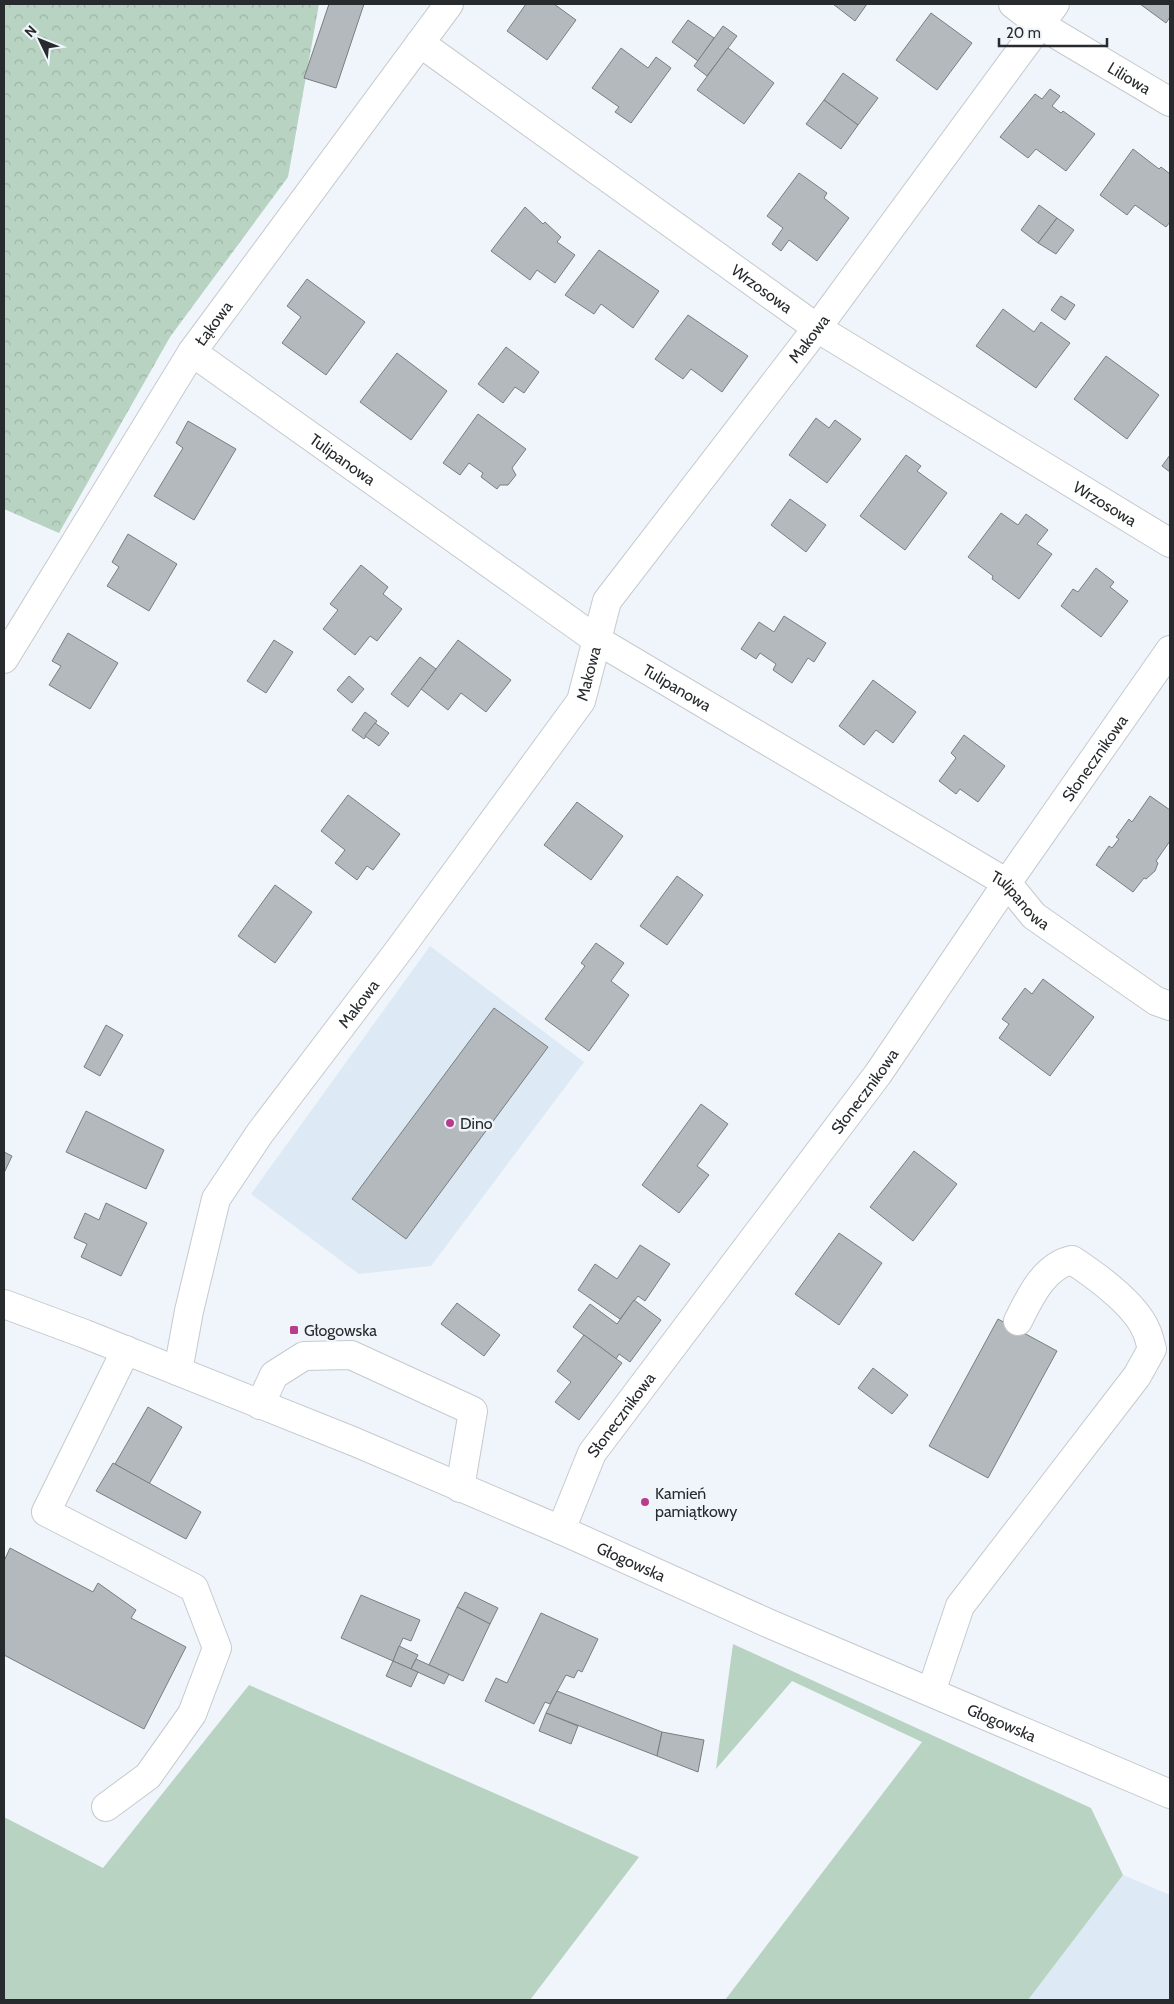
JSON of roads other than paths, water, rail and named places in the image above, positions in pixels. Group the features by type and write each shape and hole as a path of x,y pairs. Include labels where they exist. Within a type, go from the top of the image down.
{"street":[{"name":"Łąkowa","path":"4,659 192,352 449,4"},
{"name":"Liliowa","path":"1013,4 1047,14 1170,102"},
{"name":"Makowa","path":"178,1371 189,1311 216,1199 260,1133 399,950 580,702 607,601 817,328 1047,14"},
{"name":"Wrzosowa","path":"420,43 817,328 1170,543"},
{"name":"Tulipanowa","path":"192,352 597,640 1007,883 1034,916 1156,1001 1170,1006"},
{"name":"Słonecznikowa","path":"561,1530 592,1453 878,1074 1007,883 1170,650"},
{"path":"931,1692 960,1606 1137,1376 1152,1349 1146,1328 1129,1306 1092,1273 1072,1260 1060,1263 1037,1285 1018,1321"},
{"name":"Głogowska","path":"4,1304 126,1350 355,1442 561,1530 770,1624 1170,1794"},
{"path":"106,1807 148,1776 192,1714 216,1648 194,1588 46,1512 126,1350"},
{"path":"260,1405 274,1375 304,1356 351,1355 473,1411 460,1488"}],"place":[{"name":"Dino","path":"450,1123"},
{"name":"Głogowska","path":"294,1330"},
{"name":"Kamień pamiątkowy","path":"645,1502"}]}
